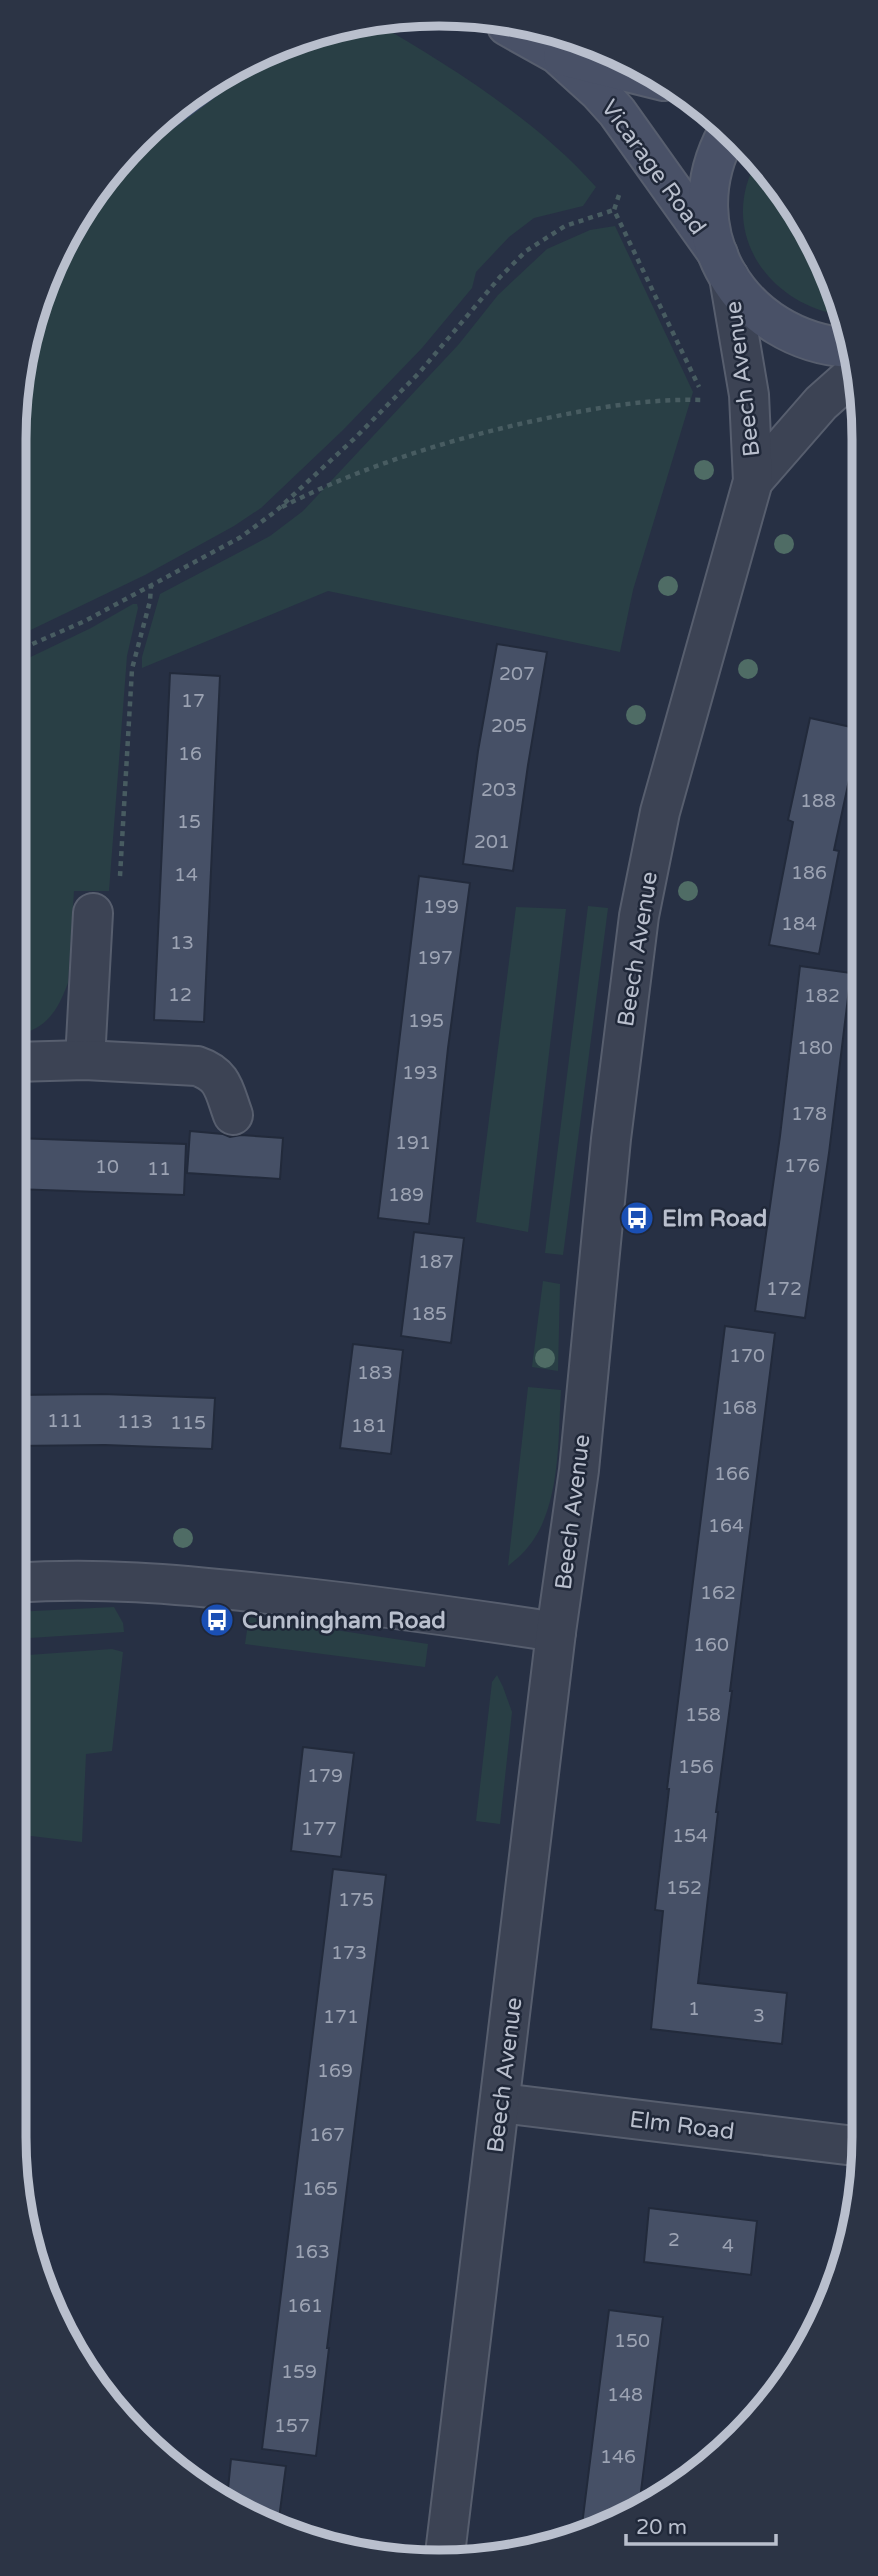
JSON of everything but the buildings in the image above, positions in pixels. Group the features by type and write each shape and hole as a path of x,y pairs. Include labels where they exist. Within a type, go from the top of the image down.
{"main road":[{"name":"Vicarage Road","path":"522,35 557,54 617,112 749,304 783,331 824,345 841,347"},
{"name":"Vicarage Road","path":"557,54 626,72"},
{"path":"723,265 710,229 708,204 712,170 724,141"}],"street":[{"name":"Beech Avenue","path":"446,2550 556,1632 579,1470 611,1139 639,916 660,812 753,481 749,394 723,265"},
{"name":"Beech Avenue","path":"753,481 821,403 847,380"},
{"path":"85,1060 93,913"},
{"path":"26,1062 85,1060 197,1066 211,1070 219,1077 233,1115"},
{"path":"26,1583 99,1580 218,1588 556,1632"},
{"name":"Elm Road","path":"501,2103 852,2146"}],"path":[{"path":"26,647 85,621 242,537 276,511 355,438 394,398 500,276 526,251 565,226 614,209"},
{"path":"276,511 312,492 380,465 464,437 588,409 667,399 705,400"},
{"path":"93,913 118,901 132,669 150,601 151,586"}],"green space":[{"path":"388,30 432,56 520,117 573,162 596,187 583,206 534,218 509,237 476,272 472,288 422,348 343,430 261,508 145,575 26,632 26,439 30,385 40,332 69,256 96,210 129,167 167,129 210,96 256,69 306,48 358,34"},
{"path":"753,172 782,210 809,256 832,313 789,295 770,278 755,258 746,235 743,211 747,185"},
{"path":"615,226 693,392 633,590 620,652 328,591 142,668 142,657 160,594 270,536 303,511 459,344 498,295 547,249 590,230"},
{"path":"137,604 127,656 109,891 74,891 68,983 55,1011 42,1024 26,1033 26,659"},
{"path":"588,906 608,908 563,1255 545,1253"},
{"path":"516,907 566,909 528,1232 476,1222"},
{"path":"543,1281 560,1284 558,1371 532,1367"},
{"path":"528,1387 561,1390 556,1472 547,1513 539,1531 526,1550 508,1566"},
{"path":"114,1607 123,1623 124,1632 26,1638 26,1611"},
{"path":"249,1617 428,1644 425,1667 245,1644"},
{"path":"112,1649 123,1652 112,1751 86,1754 82,1842 26,1835 26,1655"},
{"path":"497,1675 512,1712 500,1824 476,1821 492,1682"}],"place":[{"name":"Elm Road","path":"637,1218"},
{"name":"Cunningham Road","path":"217,1620"}]}
